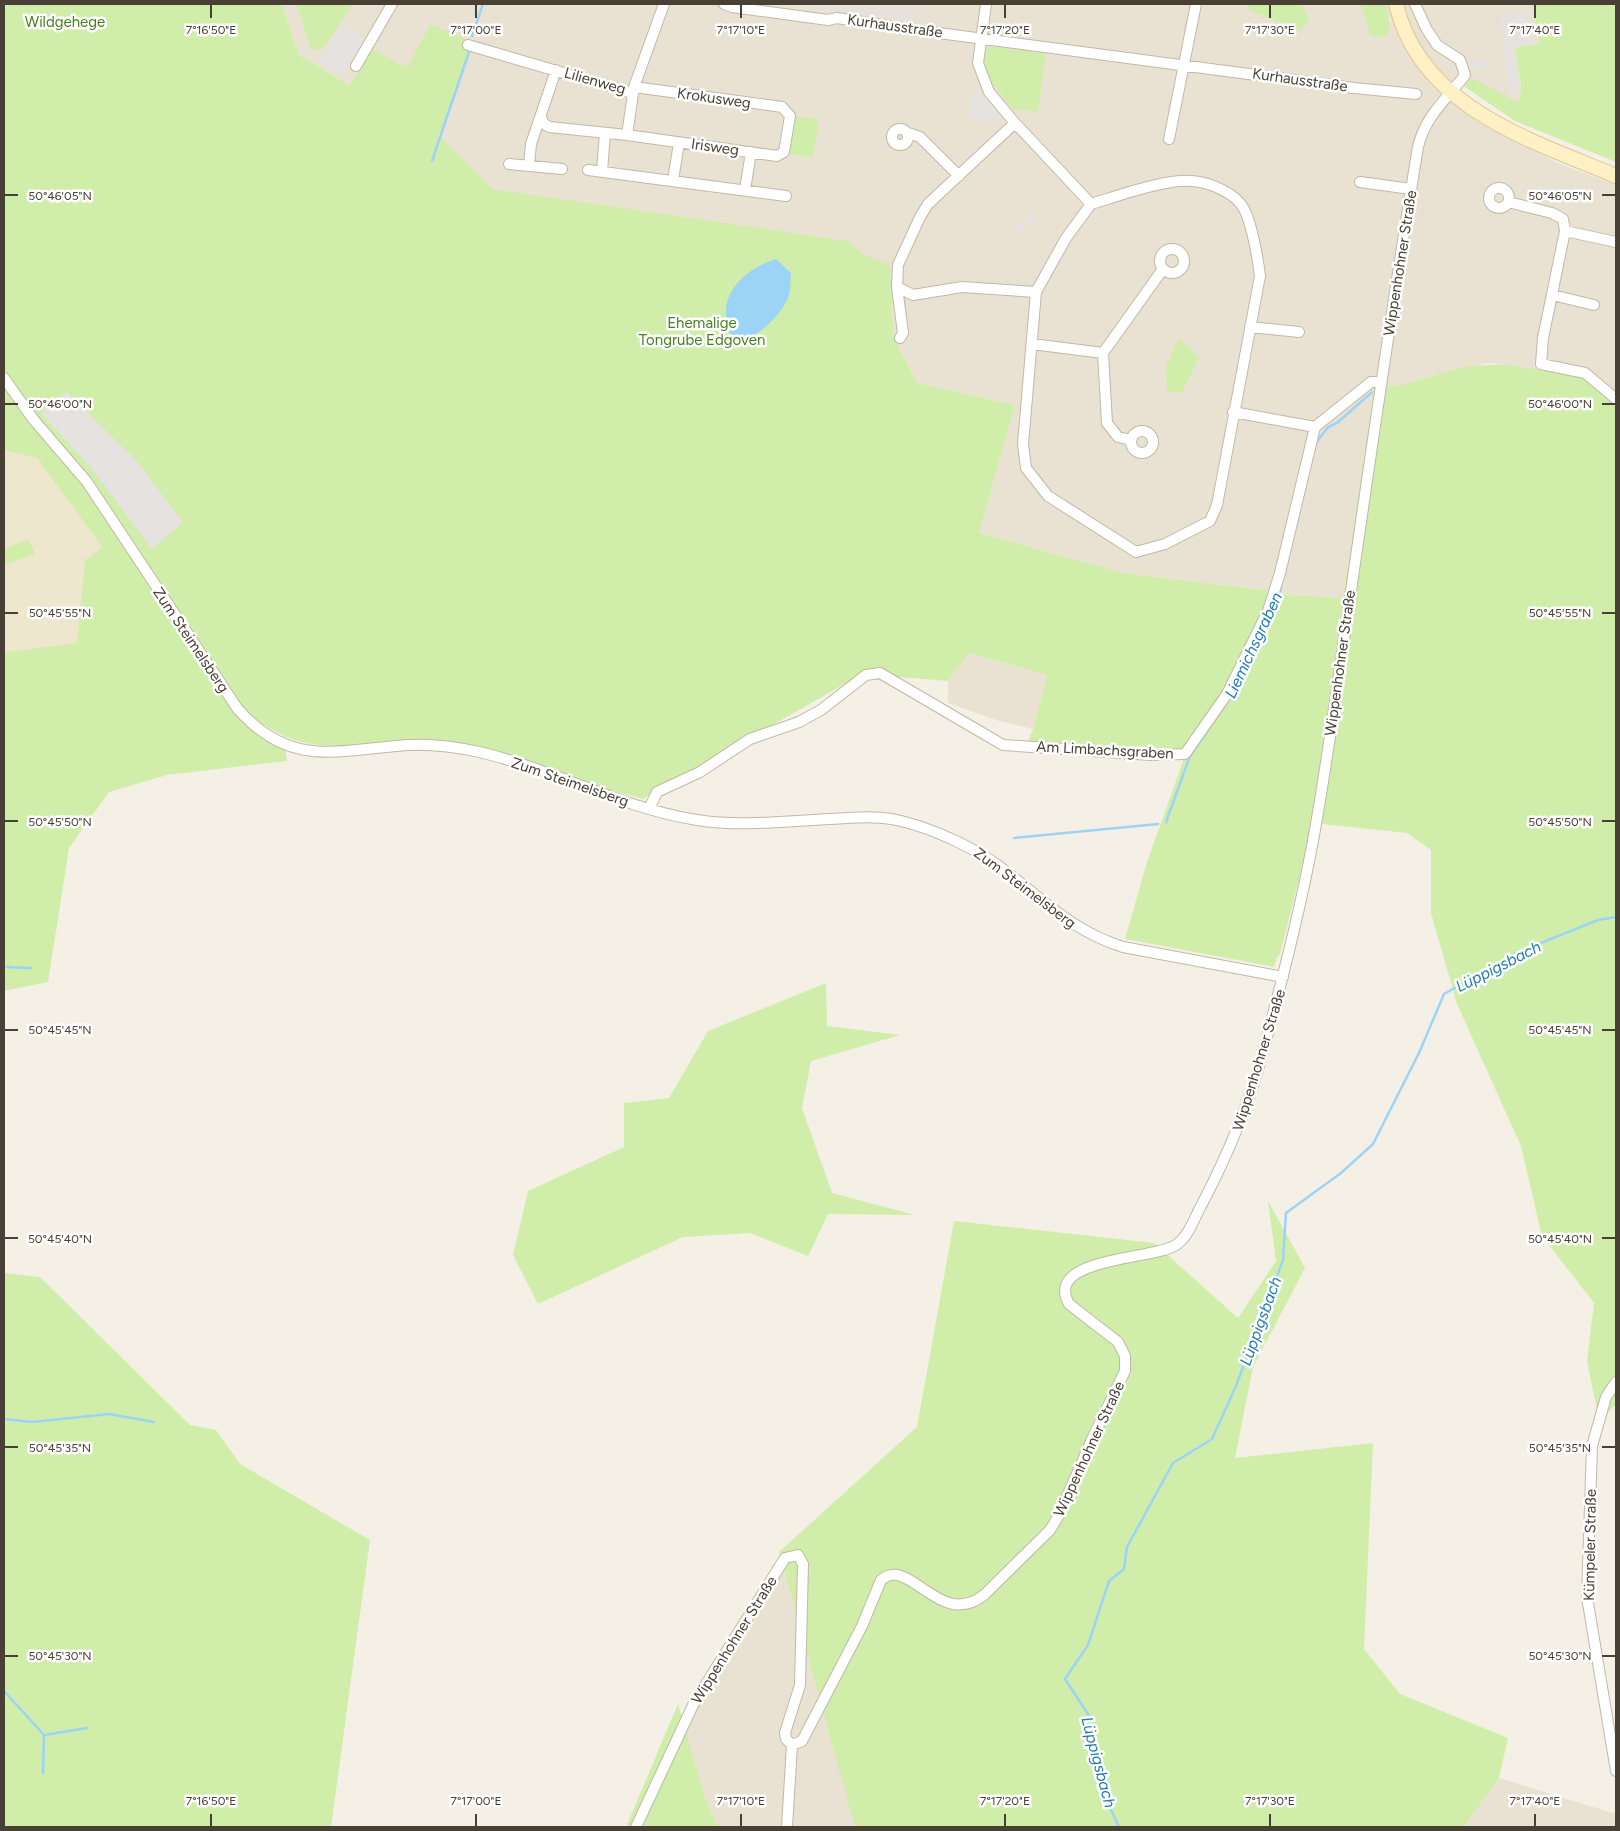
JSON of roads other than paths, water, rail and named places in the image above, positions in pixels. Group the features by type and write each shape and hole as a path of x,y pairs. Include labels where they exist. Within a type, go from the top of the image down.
{"main road":[{"path":"1396,4 1414,50 1436,79 1450,92 1504,128 1616,176"}],"street":[{"path":"356,66 392,4"},
{"name":"Lilienweg","path":"471,45 633,90 664,4"},
{"name":"Kurhausstraße","path":"724,4 759,11 828,20 837,18 1416,94"},
{"path":"986,4 978,63 989,92 1015,123 1091,204"},
{"path":"1168,139 1181,72 1185,65 1196,4"},
{"name":"Wippenhohner Straße","path":"636,1827 693,1705 782,1561 795,1554 800,1557 803,1564 800,1685 785,1733 786,1739 792,1745 802,1741 862,1626 881,1580 885,1576 898,1574 905,1576 936,1599 952,1604 972,1602 984,1595 1050,1530 1062,1510 1093,1437 1126,1371 1125,1356 1118,1342 1069,1304 1065,1295 1065,1286 1070,1279 1088,1268 1169,1249 1186,1235 1228,1155 1252,1091 1283,977 1316,825 1381,382 1420,138 1432,114 1465,75 1460,60 1437,45 1426,28 1415,4"},
{"path":"529,166 531,144 556,70"},
{"path":"627,136 633,90"},
{"name":"Krokusweg","path":"633,90 782,107 790,116"},
{"name":"Irisweg","path":"541,116 543,123 549,127 679,142 777,156 784,152 790,116"},
{"path":"900,338 903,333 897,287 898,265 920,217 928,204 1015,123"},
{"path":"602,171 605,133"},
{"path":"890,135 895,143 903,145 908,141 908,133 920,137 958,176"},
{"name":"Irisweg","path":"674,180 679,142"},
{"name":"Irisweg","path":"745,190 751,152"},
{"path":"508,164 562,169"},
{"path":"588,170 786,196"},
{"path":"1192,180 1220,187 1244,208 1258,259 1260,276 1217,505 1210,520 1165,544 1136,552 1048,496 1026,468 1023,444 1036,292 1066,238 1091,204 1160,185 1192,180"},
{"path":"1360,182 1411,189"},
{"path":"1508,202 1552,212 1563,219 1565,231 1543,338 1541,364 1585,374 1616,399"},
{"path":"1565,231 1616,242"},
{"path":"1131,440 1118,436 1107,423 1103,353 1163,269"},
{"path":"897,287 913,295 962,287 1036,292"},
{"path":"1552,295 1594,305"},
{"path":"1250,327 1299,332"},
{"path":"1032,344 1103,353"},
{"name":"Zum Steimelsberg","path":"4,378 33,419 87,482 237,708 252,725 270,738 290,747 309,751 329,752 410,745 442,746 478,752 526,765 649,809 698,820 778,822 871,817 902,821 968,846 1003,868 1052,909 1086,933 1104,941 1123,947 1283,977"},
{"path":"1233,412 1315,427 1371,382 1381,382"},
{"name":"Am Limbachsgraben","path":"649,809 657,792 700,772 750,738 799,722 866,675 873,674 880,674 890,679 1003,745 1151,755 1185,754 1227,694 1268,611 1280,573 1315,427"},
{"name":"Kümpeler Straße","path":"1616,1382 1606,1397 1592,1446 1588,1596 1616,1771"},
{"path":"787,1827 792,1745"}],"water":[{"path":"776,259 791,273 790,290 787,300 772,321 759,332 737,343 726,328 726,306 731,292 747,274 761,265"}],"waterway":[{"path":"472,36 483,4"},
{"path":"432,161 469,52"},
{"name":"Liemichsgraben","path":"1316,443 1328,427 1337,423 1372,392"},
{"name":"Liemichsgraben","path":"1275,605 1281,587"},
{"name":"Liemichsgraben","path":"1230,697 1259,640"},
{"name":"Liemichsgraben","path":"1166,822 1190,756 1223,708"},
{"name":"Liemichsgraben","path":"1014,838 1158,824"},
{"name":"Lüppigsbach","path":"1119,1827 1107,1801 1104,1776 1088,1714 1065,1679 1088,1645 1109,1581 1124,1569 1127,1547 1173,1463 1212,1439 1236,1386 1283,1260 1286,1213 1341,1173 1373,1144 1419,1053 1444,994 1514,954 1598,920 1616,917"},
{"path":"4,967 31,968"},
{"path":"4,1419 32,1422 109,1414 154,1422"},
{"path":"4,1691 44,1735 87,1728"},
{"path":"43,1773 44,1735"}],"park label":[{"name":"Wildgehege","path":"65,22"},
{"name":"Ehemalige Tongrube Edgoven","path":"702,332"}]}
